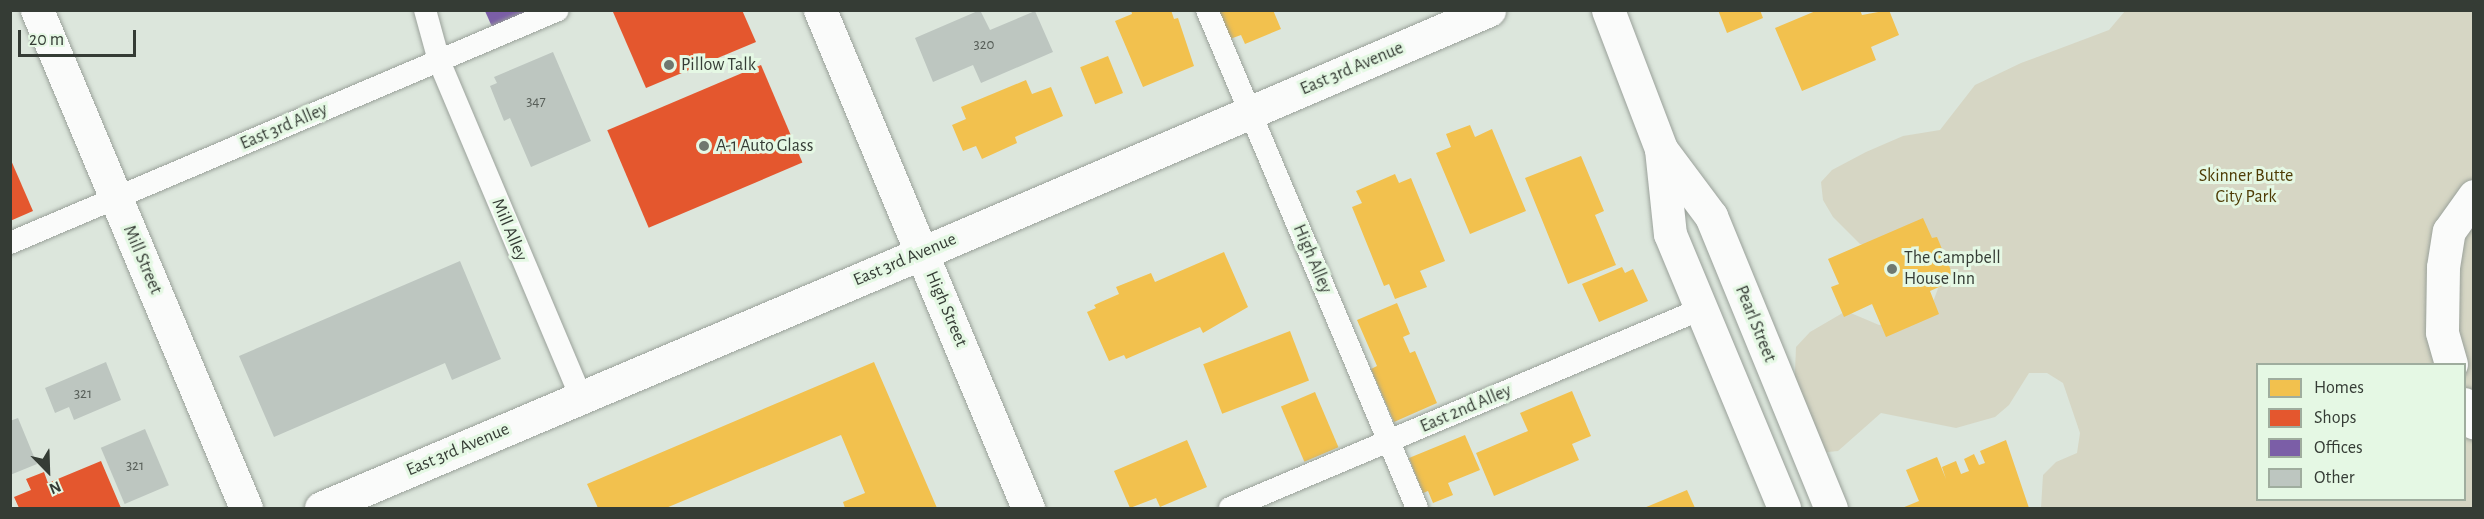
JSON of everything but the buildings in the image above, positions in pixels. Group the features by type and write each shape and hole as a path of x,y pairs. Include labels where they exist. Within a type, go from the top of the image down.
{"street":[{"name":"Mill Street","path":"37,10 246,508"},
{"name":"High Street","path":"820,10 1028,508"},
{"name":"East 3rd Avenue","path":"321,508 1489,10"},
{"name":"Pearl Street","path":"1608,10 1661,148 1670,234 1784,508"},
{"name":"Pearl Street","path":"1661,148 1711,216 1831,508"},
{"path":"2451,363 2442,332 2443,267 2449,231 2474,196"},
{"path":"2466,408 2474,423"}],"lane":[{"name":"Mill Alley","path":"425,10 439,61 581,397"},
{"name":"East 3rd Alley","path":"10,243 558,10"},
{"name":"High Alley","path":"1207,10 1417,508"},
{"name":"East 2nd Alley","path":"1230,508 1701,309"}],"green space":[{"name":"Skinner Butte City Park","path":"2125,11 2473,11 2473,508 2041,508 2043,475 2056,462 2077,453 2080,433 2063,383 2047,373 2029,373 2009,405 1995,417 1956,428 1881,413 1838,451 1818,453 1793,423 1796,347 1810,332 1846,311 1879,325 1900,322 1933,302 1940,283 1922,253 1860,244 1833,217 1823,200 1821,182 1832,170 1866,152 1903,136 1940,130 1975,85 2021,63 2109,30"}],"place":[{"name":"Pillow Talk","path":"669,65"},
{"name":"A-1 Auto Glass","path":"704,146"},
{"name":"The Campbell House Inn","path":"1892,269"}]}
